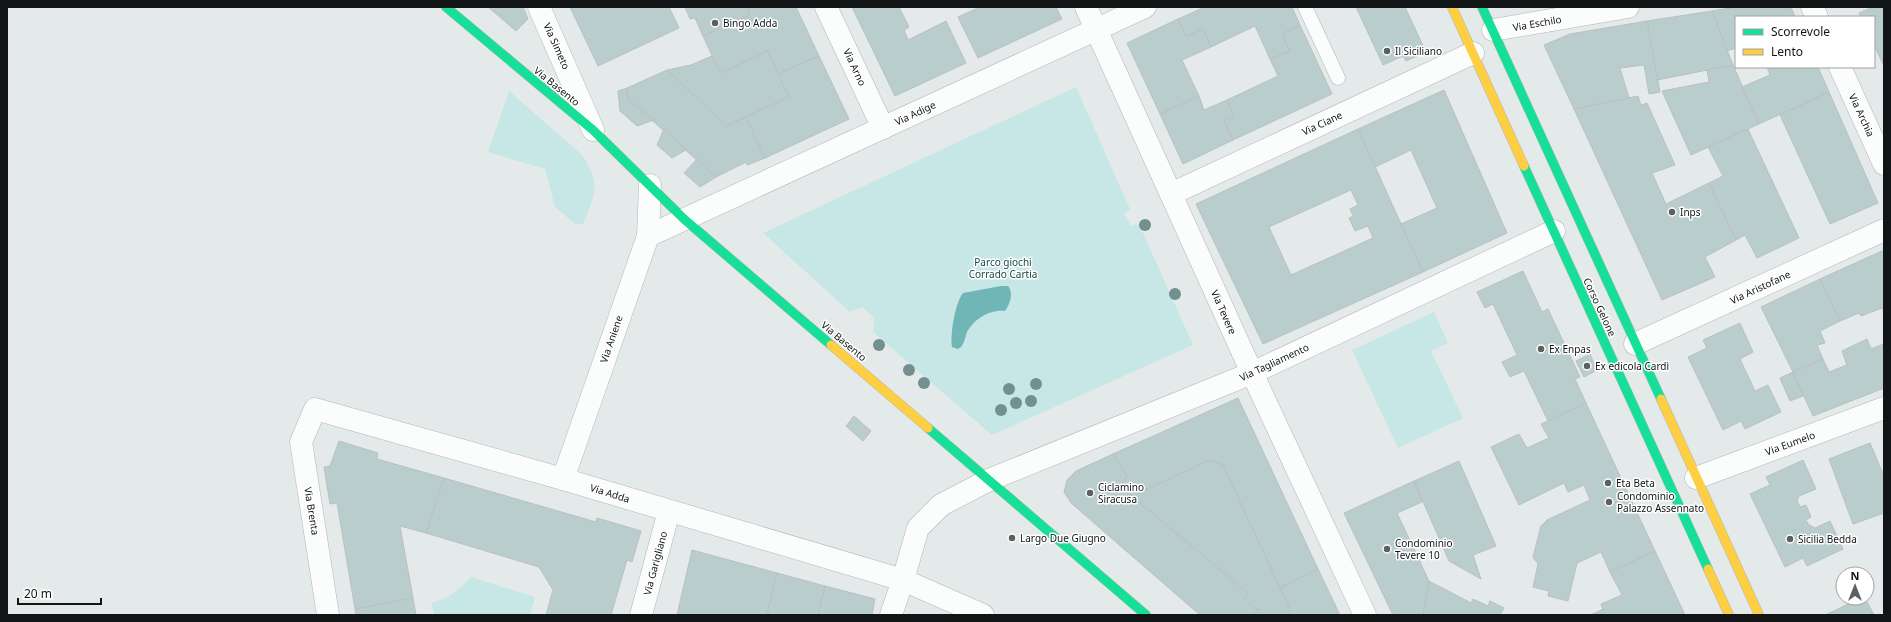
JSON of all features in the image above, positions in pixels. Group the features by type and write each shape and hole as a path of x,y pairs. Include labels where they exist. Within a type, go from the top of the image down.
{"main road":[{"name":"Via Basento","path":"446,7 593,130 684,219 1146,615"},
{"name":"Corso Gelone","path":"1452,7 1729,615"},
{"name":"Corso Gelone","path":"1482,7 1759,615"}],"street":[{"name":"Via Simeto","path":"539,7 593,130"},
{"name":"Via Arno","path":"826,7 883,128"},
{"name":"Via Tevere","path":"1086,7 1252,373 1365,615"},
{"name":"Via Adige","path":"684,219 1145,7"},
{"name":"Via Eschilo","path":"1493,30 1628,7"},
{"path":"1812,7 1816,16"},
{"name":"Via Ciane","path":"1170,194 1473,53"},
{"name":"Via Archia","path":"1840,68 1884,164"},
{"name":"Via Aniene","path":"563,479 648,236 650,185"},
{"path":"648,236 684,219"},
{"name":"Via Aristofane","path":"1635,344 1884,230"},
{"name":"Via Tagliamento","path":"891,615 918,528 942,504 989,480 1252,373 1554,231"},
{"name":"Via Eumelo","path":"1696,478 1884,408"},
{"name":"Via Adda","path":"315,409 563,479 903,580 983,615"},
{"name":"Via Brenta","path":"315,409 301,442 328,615"},
{"name":"Via Garigliano","path":"641,615 669,510"}],"lane":[{"path":"1306,7 1338,78"}],"green space":[{"name":"Parco giochi Corrado Cartia","path":"1076,87 1130,209 1124,214 1131,226 1139,224 1193,345 992,435 873,332 874,318 862,307 850,312 763,233"},
{"path":"509,91 581,154 588,164 594,181 594,189 591,204 583,224 575,224 555,207 545,169 488,152"},
{"path":"1434,312 1448,343 1431,351 1463,418 1398,448 1352,350"},
{"path":"471,577 535,597 530,615 434,615 432,603 453,593"}],"water":[{"path":"1008,286 1011,292 1010,302 1005,311 988,313 978,319 970,327 961,347 958,349 952,347 954,319 963,293"}],"building":[{"path":"488,7 523,7 528,19 516,31"},
{"path":"570,7 669,7 679,28 598,66"},
{"name":"Bingo Adda","path":"685,7 747,7 750,15 703,36 695,18 690,19"},
{"path":"747,7 796,7 819,56 778,74 768,51 720,73 703,36 750,15"},
{"path":"852,7 899,7 909,27 904,30 908,40 946,21 966,63 895,96"},
{"path":"980,7 1056,7 1062,19 978,58 958,17"},
{"path":"1205,7 1292,7 1300,25 1282,34 1290,51 1270,59 1255,26 1211,47 1203,29 1186,37 1178,19"},
{"path":"1356,7 1405,7 1426,52 1406,61 1403,56 1383,65"},
{"path":"1735,7 1791,7 1795,16 1735,16 1735,48 1727,51 1712,11"},
{"path":"1873,7 1884,7 1884,66 1875,47 1875,16 1860,16 1859,13"},
{"path":"1712,11 1733,65 1657,80 1647,21"},
{"path":"1178,19 1186,37 1203,29 1211,47 1182,60 1199,96 1160,114 1127,43"},
{"path":"1647,21 1660,92 1649,94 1644,65 1620,68 1629,98 1574,109 1544,45 1570,34"},
{"path":"1300,25 1332,94 1233,140 1224,121 1234,116 1227,100 1278,76 1270,59 1290,51 1282,34"},
{"path":"768,51 789,97 726,126 667,70 691,65 712,56 720,73"},
{"path":"819,56 849,119 765,158 746,117 789,97 778,74"},
{"path":"1733,65 1759,124 1691,155 1662,91 1709,82 1707,70"},
{"path":"1767,68 1818,68 1829,92 1759,124 1742,87 1770,75"},
{"path":"667,70 726,126 746,117 765,158 747,165 746,162 716,177 628,99 627,88"},
{"path":"627,88 628,99 654,120 637,126 620,111 618,91"},
{"path":"1444,90 1507,233 1423,272 1401,224 1437,208 1411,150 1375,167 1358,129"},
{"path":"1829,92 1878,203 1830,224 1780,115"},
{"path":"1199,96 1204,110 1227,100 1234,116 1224,121 1233,140 1183,164 1160,114"},
{"path":"1638,96 1641,105 1647,103 1675,165 1652,173 1666,204 1709,183 1736,240 1705,257 1715,277 1662,300 1574,109"},
{"path":"664,129 686,150 672,158 657,145"},
{"path":"1358,129 1423,272 1263,344 1196,204","holes":["1351,190 1358,205 1350,209 1353,216 1349,218 1355,231 1368,226 1373,238 1291,275 1269,227"]},
{"path":"1748,129 1799,238 1757,258 1745,235 1736,240 1709,183 1723,176 1708,147"},
{"path":"697,159 716,177 700,187 684,173"},
{"path":"1884,250 1884,312 1882,308 1861,316 1859,313 1840,321 1820,279"},
{"name":"Ex Enpas","path":"1523,271 1542,312 1548,309 1580,377 1575,379 1586,403 1548,421 1524,371 1510,377 1502,362 1517,355 1493,304 1485,308 1477,292"},
{"path":"1820,279 1840,321 1820,331 1825,343 1817,345 1823,359 1793,372 1761,307"},
{"path":"1740,323 1753,352 1740,359 1755,391 1768,385 1781,412 1745,429 1741,421 1723,430 1688,357 1707,348 1703,340"},
{"path":"1867,339 1871,349 1884,344 1884,388 1813,416 1793,372 1823,359 1829,372 1847,365 1842,351"},
{"name":"Ex edicola Cardì","path":"1590,354 1597,370 1584,377 1576,361"},
{"path":"1793,372 1803,396 1790,401 1780,378"},
{"path":"1238,398 1318,569 1280,588 1223,465 1210,460 1132,496 1119,486 1127,477 1113,454"},
{"name":"Condominio Palazzo Assennato","path":"1586,403 1655,551 1610,572 1601,552 1577,563 1568,601 1548,596 1549,591 1533,587 1538,564 1533,557 1541,526 1547,520 1590,500 1584,485 1568,492 1564,483 1519,505 1491,447 1519,434 1527,448 1549,438 1541,424"},
{"path":"854,416 871,431 863,441 846,426"},
{"path":"339,441 378,453 377,459 444,478 426,533 400,526 413,598 355,609 337,503 330,504 324,467 330,466"},
{"path":"1870,443 1884,476 1884,513 1853,524 1829,459"},
{"path":"1113,454 1127,477 1119,486 1248,593 1244,598 1258,609 1252,615 1200,615 1071,503 1064,492 1067,480 1076,471"},
{"path":"1210,460 1223,465 1292,614 1291,615 1262,615 1244,598 1248,593 1132,496"},
{"path":"1803,460 1816,489 1799,496 1797,501 1800,507 1806,505 1811,517 1806,520 1809,525 1815,528 1830,521 1843,549 1807,566 1803,558 1785,567 1750,494 1770,485 1766,477"},
{"path":"1459,461 1496,546 1473,555 1481,579 1449,561 1414,481"},
{"path":"444,478 596,522 597,518 641,531 632,562 627,560 611,615 546,615 553,590 539,567 426,533"},
{"name":"Condominio Tevere 10","path":"1414,481 1422,502 1397,513 1429,581 1423,615 1393,615 1344,513"},
{"path":"692,550 777,573 767,615 677,615"},
{"path":"1655,551 1685,615 1605,615 1601,604 1622,595 1610,572"},
{"path":"1318,569 1340,615 1291,615 1292,614 1280,588"},
{"path":"777,573 825,586 818,615 767,615"},
{"path":"1429,581 1471,603 1473,599 1488,606 1490,601 1504,608 1500,615 1423,615"},
{"path":"825,586 875,599 872,615 818,615"},
{"path":"413,598 416,615 356,615 355,609"},
{"path":"1844,606 1869,606 1874,615 1825,615"},
{"path":"1258,609 1262,615 1252,615"},
{"path":"1603,609 1605,615 1591,615"}],"traffic: fast":[{"path":"446,7 593,130 684,219 831,345"},
{"path":"1482,7 1661,399"},
{"path":"1524,166 1708,569"},
{"path":"928,428 1146,615"}],"traffic: slow":[{"path":"1452,7 1524,166"},
{"path":"831,345 928,428"},
{"path":"1661,399 1759,615"},
{"path":"1708,569 1729,615"}],"place":[{"name":"Bingo Adda","path":"715,23"},
{"name":"Il Siciliano","path":"1387,51"},
{"name":"Inps","path":"1672,212"},
{"name":"Ex Enpas","path":"1541,349"},
{"name":"Ex edicola Cardì","path":"1587,366"},
{"name":"Eta Beta","path":"1608,483"},
{"name":"Ciclamino Siracusa","path":"1090,493"},
{"name":"Condominio Palazzo Assennato","path":"1609,502"},
{"name":"Largo Due Giugno","path":"1012,538"},
{"name":"Sicilia Bedda","path":"1790,539"},
{"name":"Condominio Tevere 10","path":"1387,549"}]}
